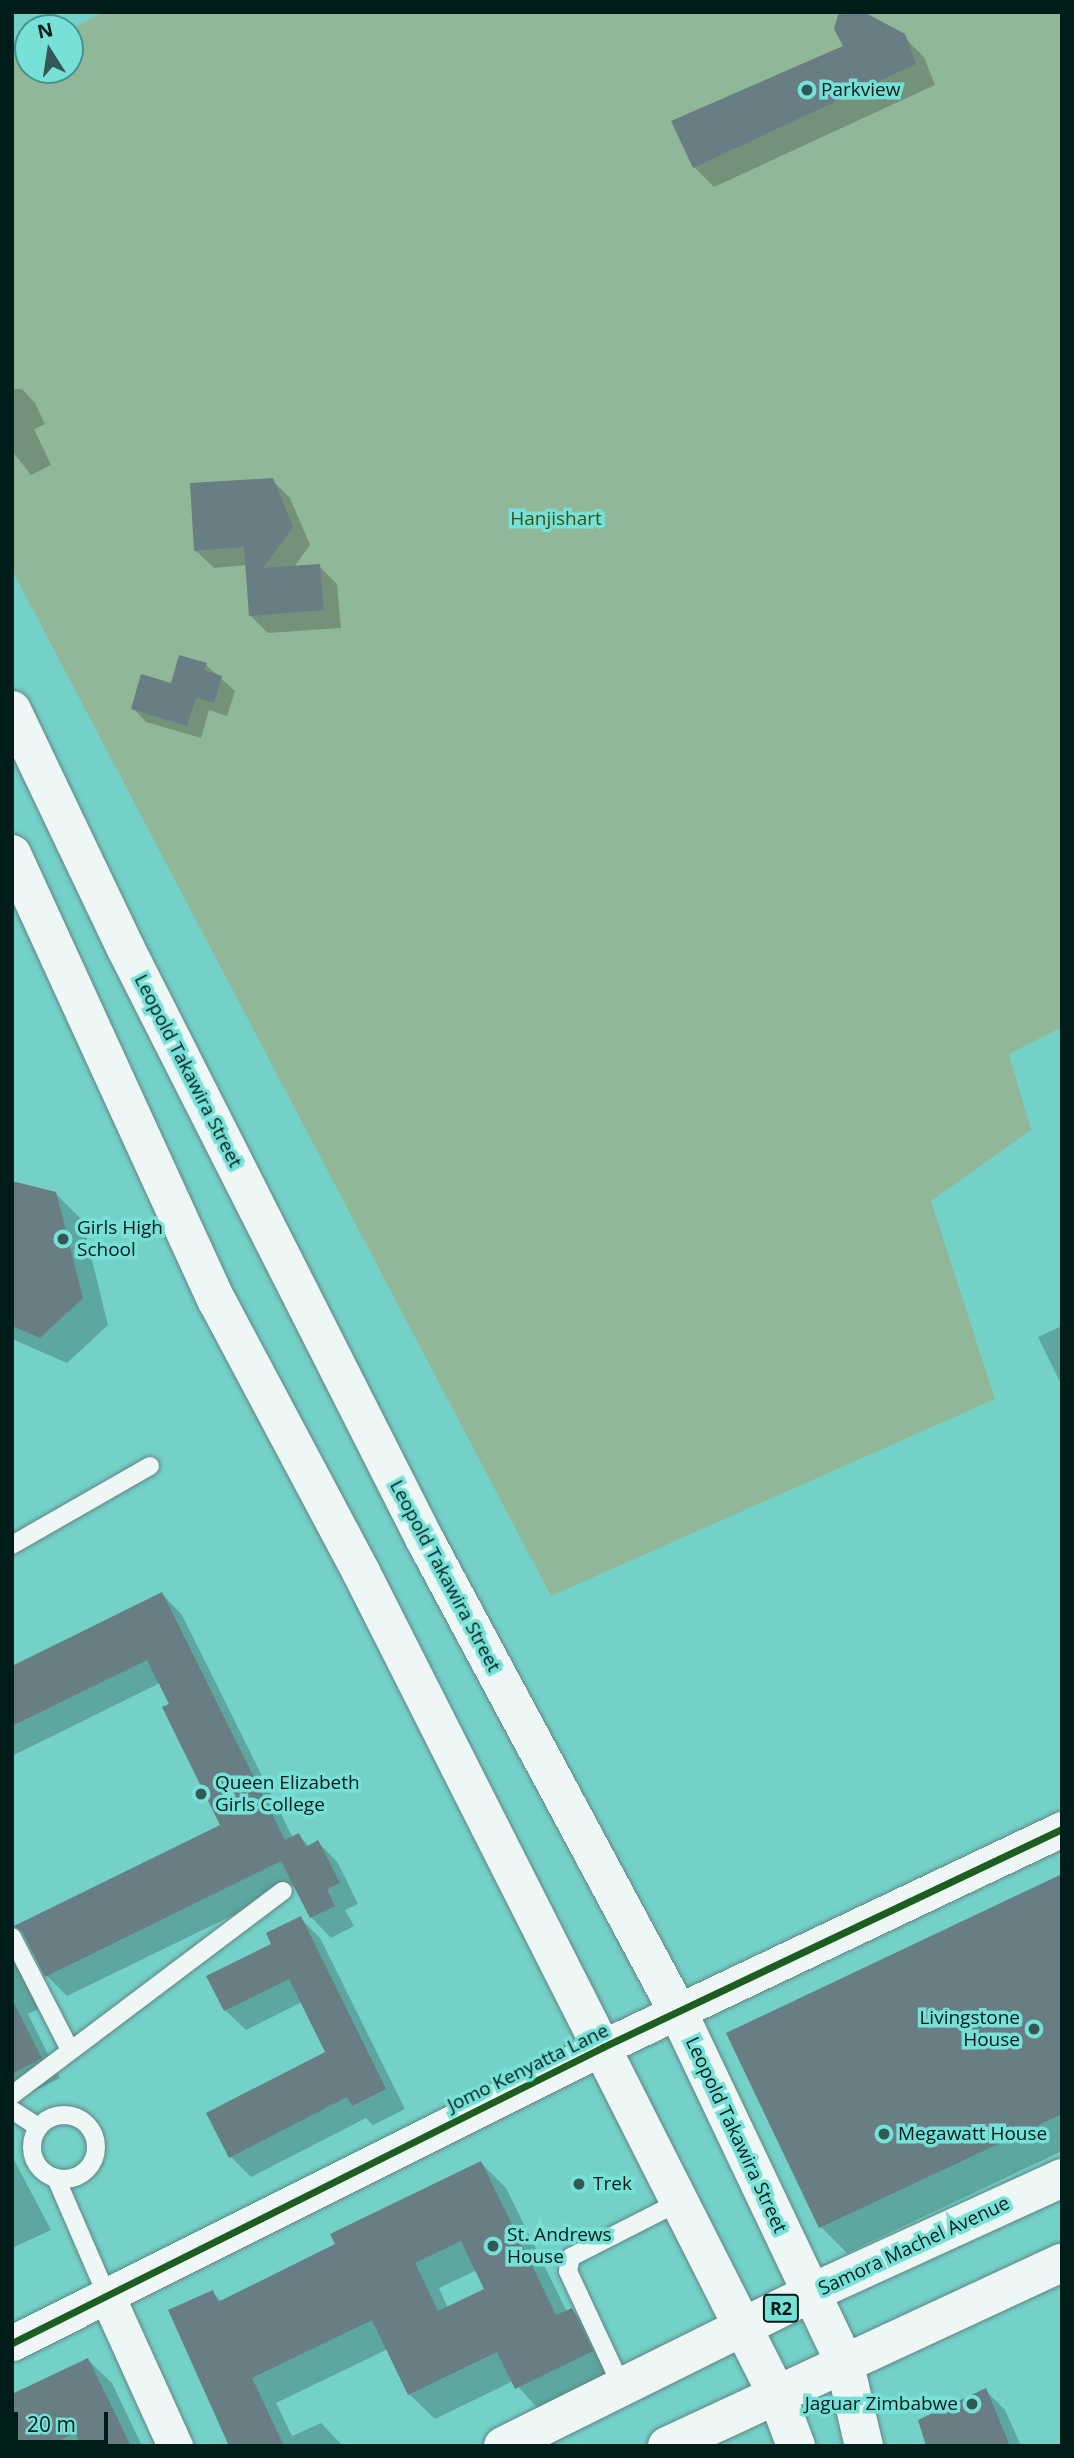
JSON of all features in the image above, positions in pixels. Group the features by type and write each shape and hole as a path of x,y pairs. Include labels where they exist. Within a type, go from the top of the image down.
{"main road":[{"name":"Leopold Takawira Street","path":"12,710 125,947 425,1540 678,2012 844,2361 864,2446"},
{"path":"12,854 217,1301 681,2201 776,2393 796,2446"},
{"name":"Samora Machel Avenue","path":"503,2446 811,2293 1062,2178"},
{"path":"667,2446 844,2361 1062,2263"}],"street":[{"name":"Jomo Kenyatta Lane","path":"12,2343 603,2047 1062,1829"},
{"path":"107,2296 175,2446"}],"lane":[{"path":"12,1545 150,1466"},
{"path":"12,2095 69,2048 283,1891"},
{"path":"12,1937 69,2048"},
{"path":"12,2110 38,2127"},
{"path":"60,2115 72,2116 84,2122 96,2143 95,2155 81,2174 56,2179 45,2174 32,2152 38,2127 60,2115"},
{"path":"56,2179 107,2296"},
{"path":"622,2386 568,2271 571,2256 681,2201"}],"shaded area":[{"path":"12,12 1062,12 1062,2446 12,2446"}],"green space":[{"name":"Hanjishart","path":"104,12 1062,12 1062,1027 1009,1054 1031,1130 931,1201 995,1399 551,1596 12,570 12,58 14,57 14,84 84,84 84,22"}],"building":[{"path":"839,12 864,12 905,34 916,64 693,168 671,121 843,46 834,29"},
{"path":"273,478 293,527 263,568 320,564 324,610 249,616 244,547 194,551 190,483"},
{"path":"179,655 207,663 204,670 222,676 214,703 196,698 187,726 131,709 141,674 171,683"},
{"path":"12,1181 56,1192 83,1298 40,1338 12,1326"},
{"name":"Queen Elizabeth Girls College","path":"162,1592 285,1840 299,1833 306,1847 318,1840 340,1883 327,1889 335,1906 310,1918 281,1861 45,1977 22,1932 14,1926 220,1825 162,1707 169,1704 147,1660 12,1726 12,1666"},
{"path":"1062,1874 1062,2114 819,2228 726,2033"},
{"path":"301,1916 386,2089 352,2106 347,2097 229,2158 206,2113 325,2052 289,1979 224,2011 206,1976 271,1944 266,1933"},
{"path":"12,1999 42,2058 12,2074"},
{"path":"481,2161 556,2315 572,2308 593,2351 515,2389 497,2352 408,2395 372,2320 252,2378 284,2446 229,2446 168,2310 213,2290 218,2302 335,2244 330,2234","holes":["461,2241 484,2289 438,2311 415,2263"]},
{"path":"88,2358 131,2446 81,2446 75,2433 48,2446 12,2446 12,2394"},
{"name":"Jaguar Zimbabwe","path":"986,2388 1010,2446 926,2446 918,2420"}],"cycle path":[{"path":"12,2343 603,2047 1062,1829"}],"place":[{"name":"Parkview","path":"807,90"},
{"name":"Girls High School","path":"63,1239"},
{"name":"Queen Elizabeth Girls College","path":"201,1794"},
{"name":"Livingstone House","path":"1034,2029"},
{"name":"Megawatt House","path":"884,2134"},
{"name":"Trek","path":"579,2184"},
{"name":"St. Andrews House","path":"493,2246"},
{"name":"Jaguar Zimbabwe","path":"972,2404"}]}
